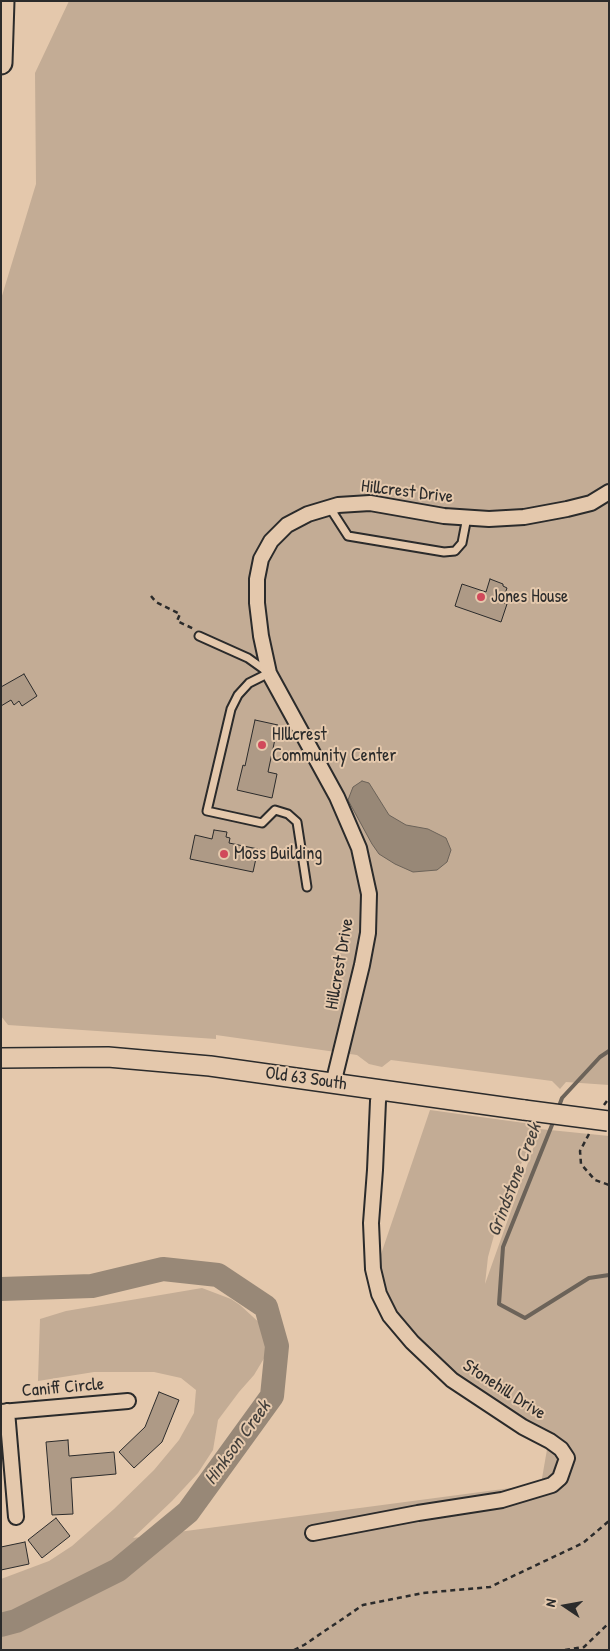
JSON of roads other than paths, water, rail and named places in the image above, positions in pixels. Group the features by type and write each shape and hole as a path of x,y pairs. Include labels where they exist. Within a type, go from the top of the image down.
{"main road":[{"path":"1,64 3,1"},
{"name":"Old 63 South","path":"1,1058 108,1057 210,1066 524,1110 607,1117"}],"street":[{"name":"Hillcrest Drive","path":"333,1084 362,965 368,933 369,894 360,848 337,797 269,673 261,636 257,603 257,579 262,559 271,540 287,525 308,514 338,505 370,503 444,516 489,519 567,509 591,503 609,492"},
{"name":"Stonehill Drive","path":"313,1534 418,1513 502,1500 552,1485 560,1478 567,1458 561,1449 550,1441 523,1427 452,1380 412,1342 390,1316 379,1294 373,1269 371,1223 376,1170 378,1101 381,1090"},
{"name":"Caniff Circle","path":"4,1411 128,1401"},
{"path":"4,1411 16,1517"}],"lane":[{"path":"330,508 348,536 444,552 456,551 462,543 467,517"},
{"path":"199,636 248,658 269,673 249,683 238,695 231,709 207,811 262,823 275,810 288,814 297,822 306,887"}],"waterway":[{"name":"Grindstone Creek","path":"558,1109 562,1098 600,1057 609,1051"},
{"name":"Grindstone Creek","path":"554,1120 503,1247 499,1304 525,1318 589,1278 609,1275"},
{"name":"Hinkson Creek","path":"1,1289 92,1286 163,1269 218,1275 266,1307 277,1346 272,1396 188,1512 118,1570 16,1621 1,1625"}],"place":[{"name":"Jones House","path":"481,597"},
{"name":"HIllcrest Community Center","path":"262,745"},
{"name":"Moss Building","path":"224,854"}]}
